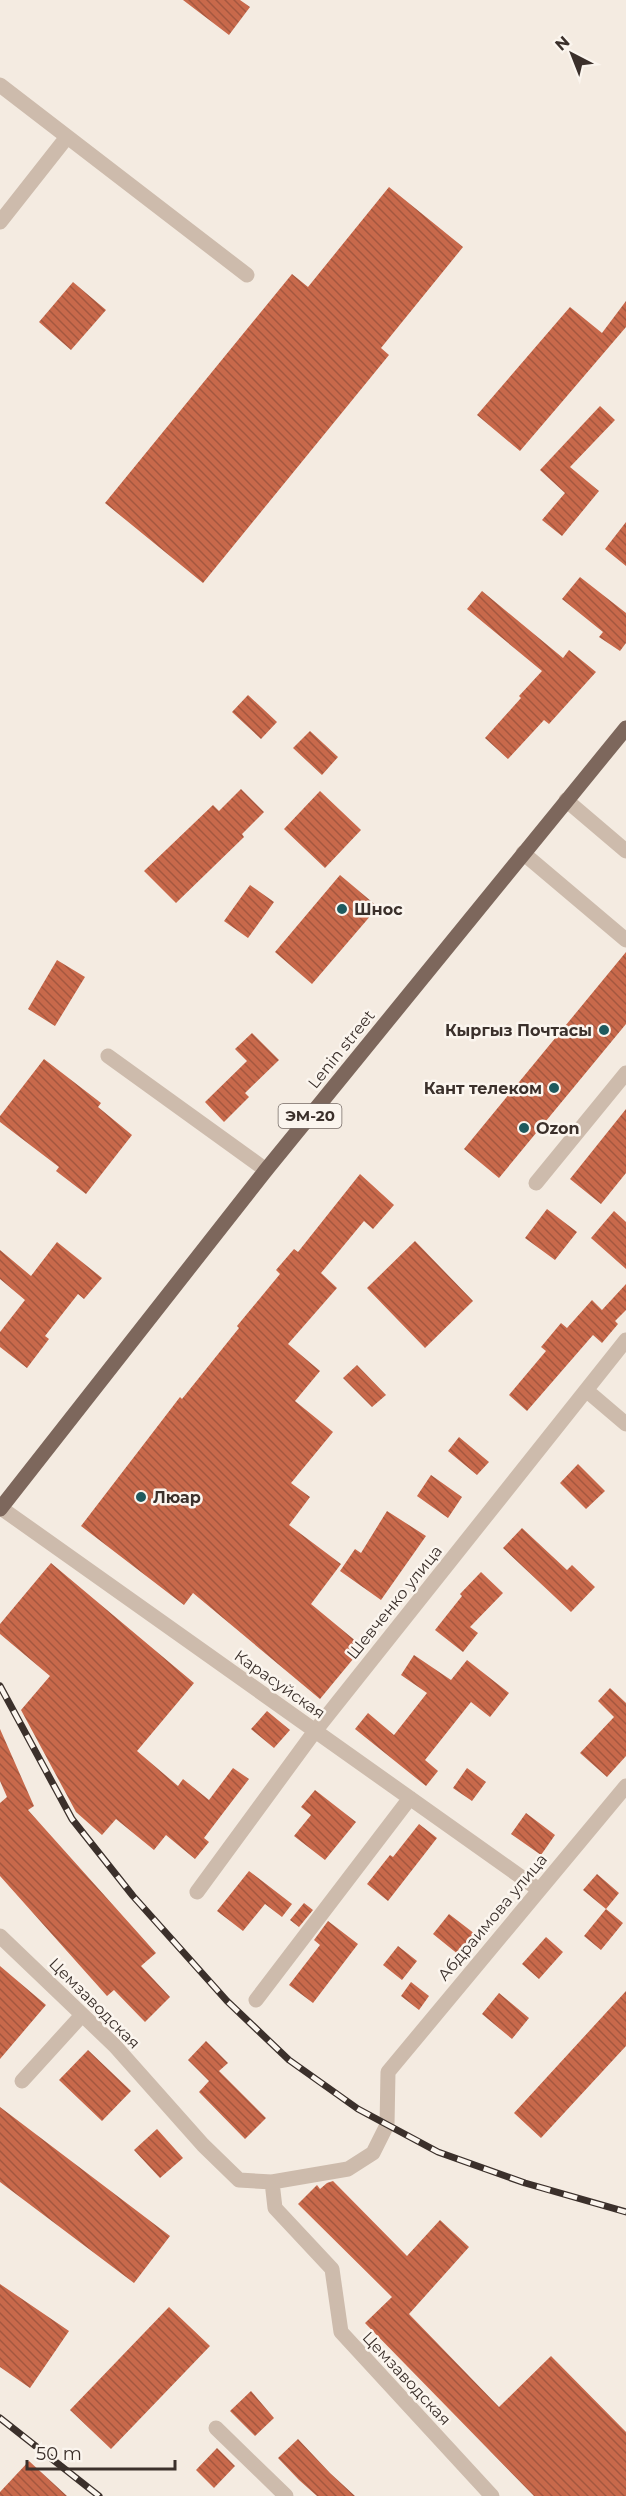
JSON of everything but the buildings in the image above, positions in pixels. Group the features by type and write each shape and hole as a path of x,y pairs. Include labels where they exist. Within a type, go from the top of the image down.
{"main road":[{"name":"Lenin street","path":"1,1509 266,1170 626,728"}],"street":[{"path":"0,86 247,275"},
{"path":"0,222 67,137"},
{"path":"566,800 626,851"},
{"path":"523,853 626,940"},
{"path":"108,1056 266,1170"},
{"path":"536,1183 626,1073"},
{"name":"Шевченко улица","path":"197,1892 315,1731 626,1340"},
{"path":"586,1390 626,1424"},
{"name":"Карасуйская","path":"1,1509 538,1889"},
{"name":"Абдраимова улица","path":"373,2153 387,2125 388,2072 626,1786"},
{"path":"256,2000 410,1798"},
{"name":"Цемзаводская","path":"0,1936 115,2046 203,2145 239,2180 272,2182 348,2169 373,2153"},
{"path":"22,2080 82,2014"},
{"name":"Цемзаводская","path":"272,2182 275,2208 332,2269 341,2332 492,2496"},
{"path":"216,2428 286,2496"}],"railway":[{"path":"0,1686 72,1819 133,1896 227,2001 289,2060 358,2109 438,2152 525,2183 626,2212"},
{"path":"0,2418 99,2496"}],"place":[{"name":"Шнос","path":"342,909"},
{"name":"Кыргыз Почтасы","path":"604,1030"},
{"name":"Кант телеком","path":"554,1088"},
{"name":"Ozon","path":"524,1128"},
{"name":"Люар","path":"141,1497"}]}
